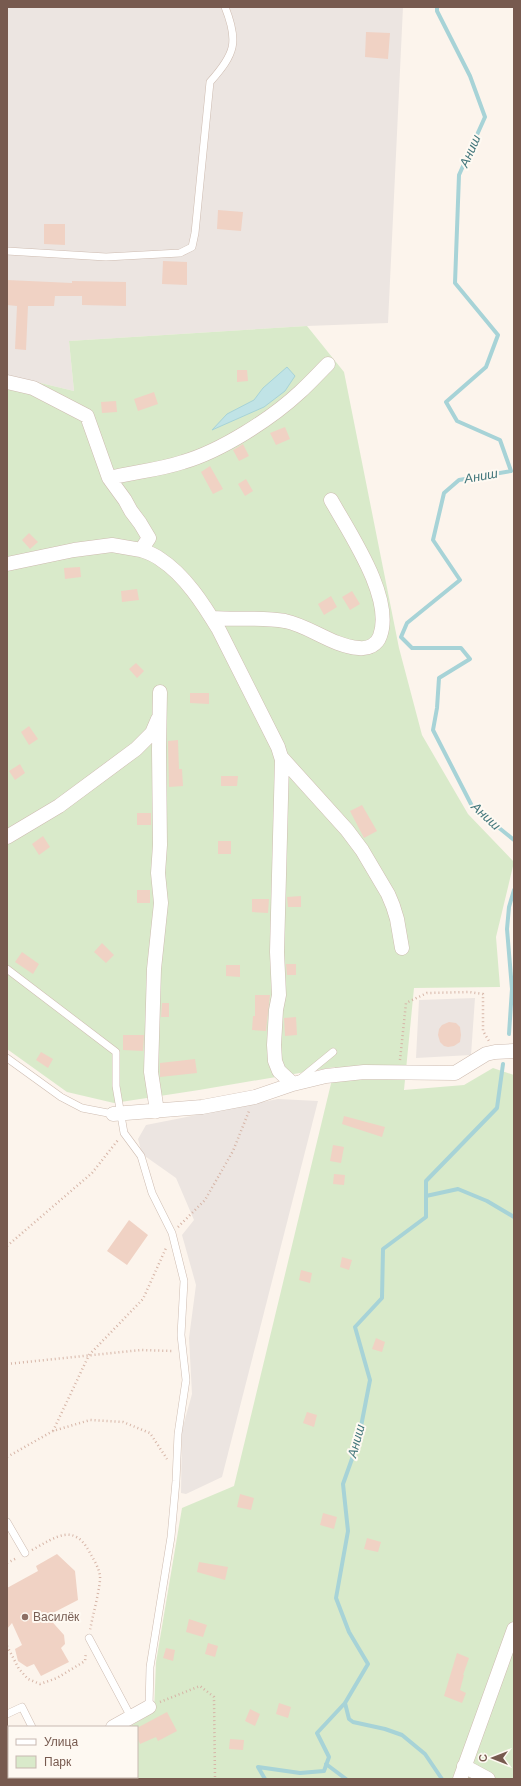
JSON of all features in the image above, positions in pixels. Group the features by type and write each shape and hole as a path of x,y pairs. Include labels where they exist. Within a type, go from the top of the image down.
{"street":[{"path":"109,478 143,470 160,469 186,462 246,433 300,393 328,364"},
{"path":"7,382 34,388 87,416 109,478 125,500 130,511 140,522 149,538 141,550"},
{"path":"212,618 286,621 332,641 358,648 372,647 379,641 383,630 384,615 377,587 331,500"},
{"path":"7,564 74,550 112,545 141,550 160,559 177,574 212,618 219,630 275,740 282,758 283,772 277,952 279,995 276,1010 274,1045 279,1071 293,1084"},
{"path":"156,1111 151,1072 154,969 161,903 158,873 160,845 160,692"},
{"path":"7,837 60,806 136,750 152,733 159,717"},
{"path":"282,758 347,830 362,850 388,894 393,906 402,948"},
{"path":"117,1113 202,1107 255,1097 293,1084 326,1076 364,1072 455,1073 486,1054 514,1051"},
{"path":"488,1779 462,1772 514,1629"},
{"path":"115,1726 149,1707"}],"lane":[{"path":"7,251 106,257 180,253 192,247 195,233 210,82 224,67 234,44 233,26 225,7"},
{"path":"7,969 116,1052 117,1113 124,1133 141,1156 152,1193 172,1233 184,1281 181,1335 184,1351 186,1380 178,1434 171,1537 150,1667 149,1707"},
{"path":"293,1084 333,1052"},
{"path":"7,1058 61,1096 82,1108 117,1113"},
{"path":"7,1522 26,1553"},
{"path":"89,1638 131,1717"},
{"path":"7,1714 22,1707 32,1726"}],"path":[{"path":"399,1073 406,1003 427,992 469,992 483,994 483,1031 495,1052"},
{"path":"53,1431 89,1355 143,1299 172,1233 205,1200 233,1150 255,1097"},
{"path":"7,1246 92,1173 124,1133"},
{"path":"7,1364 141,1350 184,1351"},
{"path":"7,1457 53,1431 90,1420 123,1422 150,1433 176,1473"},
{"path":"7,1563 59,1536 67,1534 77,1536 86,1545 100,1576 85,1661 57,1678 40,1684 28,1679 19,1668 7,1646"},
{"path":"149,1707 200,1686 214,1697 216,1779"}],"shaded area":[{"path":"7,7 403,7 388,323 307,326 69,341 74,391 7,375"},
{"path":"475,998 471,1055 416,1058 419,1000"},
{"path":"278,1099 318,1101 222,1477 186,1494 181,1493 182,1430 192,1394 189,1338 196,1285 182,1235 194,1220 176,1178 142,1154 138,1139 146,1125"},
{"path":"7,1723 8,1726 7,1774"}],"green space":[{"path":"307,326 344,372 399,648 422,735 468,814 514,862 496,937 500,987 414,988 404,1090 464,1085 493,1068 514,1075 514,1779 39,1779 138,1778 138,1726 131,1726 154,1712 156,1662 182,1508 234,1486 335,1067 114,1103 67,1092 7,1049 7,375 74,391 69,341"}],"water":[{"path":"287,367 295,376 285,391 264,407 212,430 227,414 254,400 263,388"}],"building":[{"path":"366,32 390,33 388,59 365,57"},
{"path":"218,210 243,212 241,231 217,229"},
{"path":"44,224 65,224 65,245 44,244"},
{"path":"163,261 187,262 187,285 162,284"},
{"path":"7,280 72,283 72,281 126,282 126,306 82,305 82,296 55,296 54,306 28,306 26,350 15,349 17,306 7,305"},
{"path":"237,370 247,370 248,381 237,382"},
{"path":"154,392 158,404 138,411 134,399"},
{"path":"116,401 117,412 102,413 101,402"},
{"path":"285,427 290,439 276,445 270,433"},
{"path":"243,444 249,456 239,461 233,450"},
{"path":"210,466 223,489 213,494 201,472"},
{"path":"246,479 253,491 245,496 238,484"},
{"path":"29,533 38,542 30,549 22,540"},
{"path":"80,567 81,577 65,579 64,568"},
{"path":"137,589 139,600 122,602 121,591"},
{"path":"352,591 360,604 350,610 342,597"},
{"path":"331,596 337,607 324,615 318,604"},
{"path":"136,663 144,671 137,678 129,669"},
{"path":"190,693 209,693 209,704 190,703"},
{"path":"29,726 38,739 29,745 21,732"},
{"path":"178,740 179,769 182,769 183,786 169,787 168,741"},
{"path":"20,764 25,773 15,780 9,771"},
{"path":"221,776 238,776 237,786 221,786"},
{"path":"362,805 377,831 364,838 350,811"},
{"path":"137,813 151,813 151,825 137,825"},
{"path":"43,836 50,847 39,855 32,844"},
{"path":"218,841 231,841 231,854 218,854"},
{"path":"137,890 150,890 150,903 137,903"},
{"path":"301,896 301,907 288,907 287,897"},
{"path":"252,899 269,899 268,913 252,912"},
{"path":"102,943 114,955 106,963 94,952"},
{"path":"22,952 39,964 33,974 15,962"},
{"path":"286,964 296,964 296,975 287,975"},
{"path":"226,965 240,965 240,977 226,976"},
{"path":"255,995 270,995 266,1031 252,1030 253,1016 255,1016"},
{"path":"162,1003 169,1003 169,1017 161,1017"},
{"path":"296,1017 297,1035 285,1036 284,1018"},
{"path":"449,1022 456,1023 460,1027 461,1035 460,1042 454,1046 448,1047 444,1046 440,1042 438,1035 439,1029 442,1025"},
{"path":"123,1035 144,1035 143,1051 123,1050"},
{"path":"41,1052 53,1059 48,1068 36,1060"},
{"path":"195,1059 197,1073 160,1077 160,1063"},
{"path":"344,1116 385,1127 382,1137 342,1124"},
{"path":"333,1145 344,1147 341,1163 330,1161"},
{"path":"334,1174 345,1175 344,1185 333,1184"},
{"path":"129,1220 148,1235 127,1265 107,1251"},
{"path":"342,1257 352,1260 349,1270 340,1267"},
{"path":"301,1270 312,1273 310,1283 299,1280"},
{"path":"376,1338 385,1342 382,1352 372,1349"},
{"path":"307,1412 317,1415 314,1427 303,1423"},
{"path":"240,1494 254,1498 251,1510 237,1507"},
{"path":"323,1513 337,1517 334,1529 320,1525"},
{"path":"367,1538 381,1542 378,1552 364,1549"},
{"name":"Василёк","path":"57,1554 75,1571 78,1600 47,1616 64,1635 65,1644 61,1648 69,1662 41,1676 34,1664 27,1667 18,1661 15,1649 22,1645 12,1623 7,1629 7,1588 38,1571 36,1566"},
{"path":"199,1562 228,1567 225,1580 197,1572"},
{"path":"189,1619 207,1625 203,1637 186,1632"},
{"path":"208,1643 218,1646 215,1657 205,1654"},
{"path":"166,1648 175,1650 173,1661 163,1658"},
{"path":"457,1653 469,1658 460,1690 466,1693 462,1703 444,1696"},
{"path":"279,1703 291,1707 288,1718 276,1714"},
{"path":"250,1709 260,1714 255,1726 245,1721"},
{"path":"167,1712 177,1731 158,1741 156,1737 140,1744 138,1739 138,1727"},
{"path":"230,1739 244,1740 243,1750 229,1749"}],"waterway":[{"name":"Аниш","path":"437,7 437,11 470,76 485,117 459,175 455,283 498,335 486,367 446,402 457,421 500,440 511,471 459,480 444,493 433,540 460,580 407,623 401,637 412,648 461,648 470,659 439,678 437,708 433,730 472,806 514,840"},
{"name":"Аниш","path":"509,1034 512,989 507,929 509,907 514,890"},
{"name":"Аниш","path":"265,1779 258,1767 300,1773 324,1771 329,1757 317,1733 345,1703 368,1664 349,1632 336,1598 348,1531 343,1484 358,1442 370,1380 355,1327 382,1298 383,1249 426,1217 426,1181 497,1108 503,1064"},
{"path":"426,1196 458,1189 487,1201 514,1217"},
{"path":"345,1703 349,1719 353,1722 385,1729 402,1735 425,1754 442,1779"},
{"path":"326,1764 346,1779"}],"place":[{"name":"Василёк","path":"25,1617"}]}
